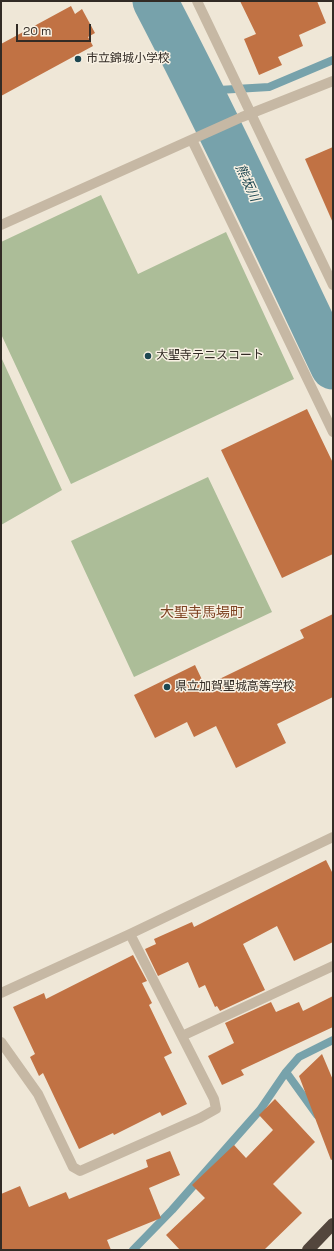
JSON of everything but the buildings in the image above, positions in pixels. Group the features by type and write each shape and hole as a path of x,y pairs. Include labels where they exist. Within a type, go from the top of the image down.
{"highway":[{"path":"308,1250 333,1224"}],"street":[{"path":"198,1 247,116 333,285"},
{"path":"1,225 205,134 333,81"},
{"path":"192,140 333,432"},
{"path":"1,993 130,934 333,837"},
{"path":"1,1042 38,1094 72,1167 80,1171 200,1118 216,1109 214,1099 130,934"},
{"path":"182,1036 333,966"}],"green space":[{"name":"大聖寺テニスコート","path":"101,195 138,274 226,232 294,379 71,484 1,334 1,242"},
{"path":"1,357 62,490 1,525"},
{"path":"208,477 272,612 134,677 71,541"}],"waterway":[{"name":"熊坂川","path":"155,1 224,138 333,367"},
{"path":"202,91 269,87 333,60"},
{"path":"133,1250 172,1210 260,1110 286,1072 299,1057 333,1040"},
{"path":"286,1072 317,1115"}],"place":[{"name":"市立錦城小学校","path":"78,59"},
{"name":"大聖寺テニスコート","path":"148,356"},
{"name":"県立加賀聖城高等学校","path":"167,687"}],"district":[{"name":"大聖寺馬場町","path":"202,613"}]}
